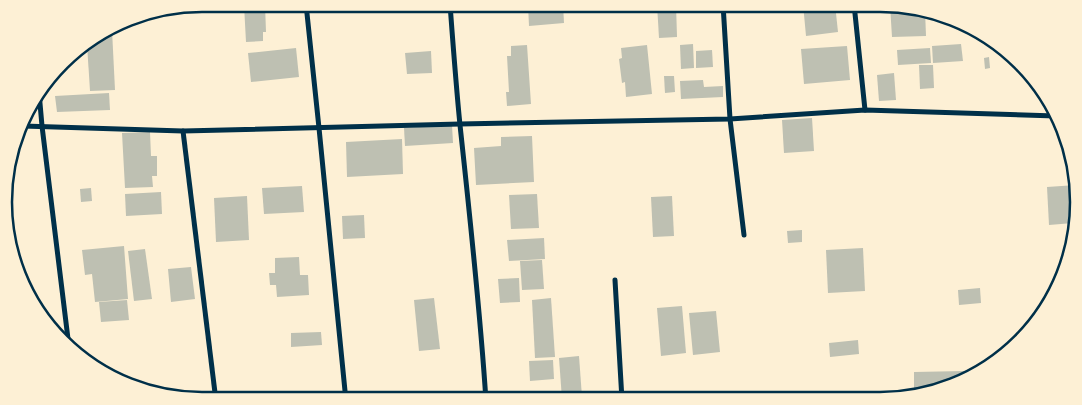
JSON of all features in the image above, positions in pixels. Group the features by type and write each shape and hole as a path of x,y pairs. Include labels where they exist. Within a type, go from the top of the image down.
{"street":[{"path":"307,12 345,392"},
{"path":"451,12 486,392"},
{"path":"723,12 730,119 744,235"},
{"path":"855,12 864,110"},
{"path":"40,104 68,337"},
{"path":"29,126 183,131 730,119 864,110 1049,116"},
{"path":"183,131 215,392"},
{"path":"615,280 622,392"}],"building":[{"path":"244,12 265,12 266,32 263,32 263,41 246,42"},
{"path":"528,12 563,12 564,23 529,26"},
{"path":"657,12 676,12 677,37 659,38"},
{"path":"804,12 836,12 838,32 806,36"},
{"path":"890,13 925,18 926,36 892,37"},
{"path":"112,35 115,90 90,91 87,52"},
{"path":"693,44 694,68 681,69 680,45"},
{"path":"961,44 963,61 933,63 932,46"},
{"path":"527,45 531,104 507,106 506,92 509,92 507,56 511,56 511,46"},
{"path":"647,45 652,94 626,97 625,82 622,83 619,59 622,58 621,48"},
{"path":"847,46 850,80 804,84 801,49"},
{"path":"296,48 299,77 251,82 248,53"},
{"path":"930,48 931,63 898,65 897,50"},
{"path":"712,50 713,67 696,68 696,51"},
{"path":"431,51 432,73 407,74 405,53"},
{"path":"989,57 990,68 985,69 984,58"},
{"path":"919,65 933,65 934,88 920,89"},
{"path":"894,73 896,100 879,101 877,75"},
{"path":"664,76 674,76 675,92 665,93"},
{"path":"703,80 704,87 723,86 723,97 681,99 680,81"},
{"path":"109,93 110,110 57,112 55,96"},
{"path":"812,118 814,151 784,153 782,120"},
{"path":"452,125 453,143 405,146 404,128"},
{"path":"150,132 151,156 157,156 157,176 152,176 153,187 125,188 122,133"},
{"path":"532,136 534,182 476,185 474,148 501,146 501,137"},
{"path":"402,139 403,174 347,177 346,142"},
{"path":"302,186 304,212 264,214 262,188"},
{"path":"1069,186 1070,202 1068,223 1049,225 1047,187"},
{"path":"91,188 92,201 81,202 80,189"},
{"path":"161,192 162,214 126,216 125,194"},
{"path":"537,194 539,228 511,229 509,195"},
{"path":"247,196 249,240 216,242 214,198"},
{"path":"672,196 674,236 653,237 651,197"},
{"path":"364,215 365,238 343,239 342,216"},
{"path":"802,230 802,242 788,243 787,231"},
{"path":"544,238 545,259 509,261 507,240"},
{"path":"124,246 128,299 95,302 92,274 85,275 82,250"},
{"path":"863,248 865,291 828,293 826,250"},
{"path":"145,249 152,299 134,301 128,251"},
{"path":"299,257 300,275 308,275 309,295 277,297 276,285 270,285 269,273 275,273 275,258"},
{"path":"542,260 544,289 522,290 520,261"},
{"path":"191,267 195,299 171,302 168,269"},
{"path":"519,278 520,302 500,303 498,279"},
{"path":"980,288 981,303 959,305 958,290"},
{"path":"434,298 440,349 419,351 414,300"},
{"path":"551,298 555,357 535,358 532,300"},
{"path":"127,300 129,320 101,322 99,302"},
{"path":"682,306 686,353 661,356 657,308"},
{"path":"716,311 720,352 693,355 689,313"},
{"path":"321,332 322,345 291,347 291,333"},
{"path":"858,340 859,354 830,357 829,343"},
{"path":"579,356 582,392 561,392 559,358"},
{"path":"553,360 554,379 530,381 529,361"},
{"path":"964,371 964,373 914,389 914,372"}]}
